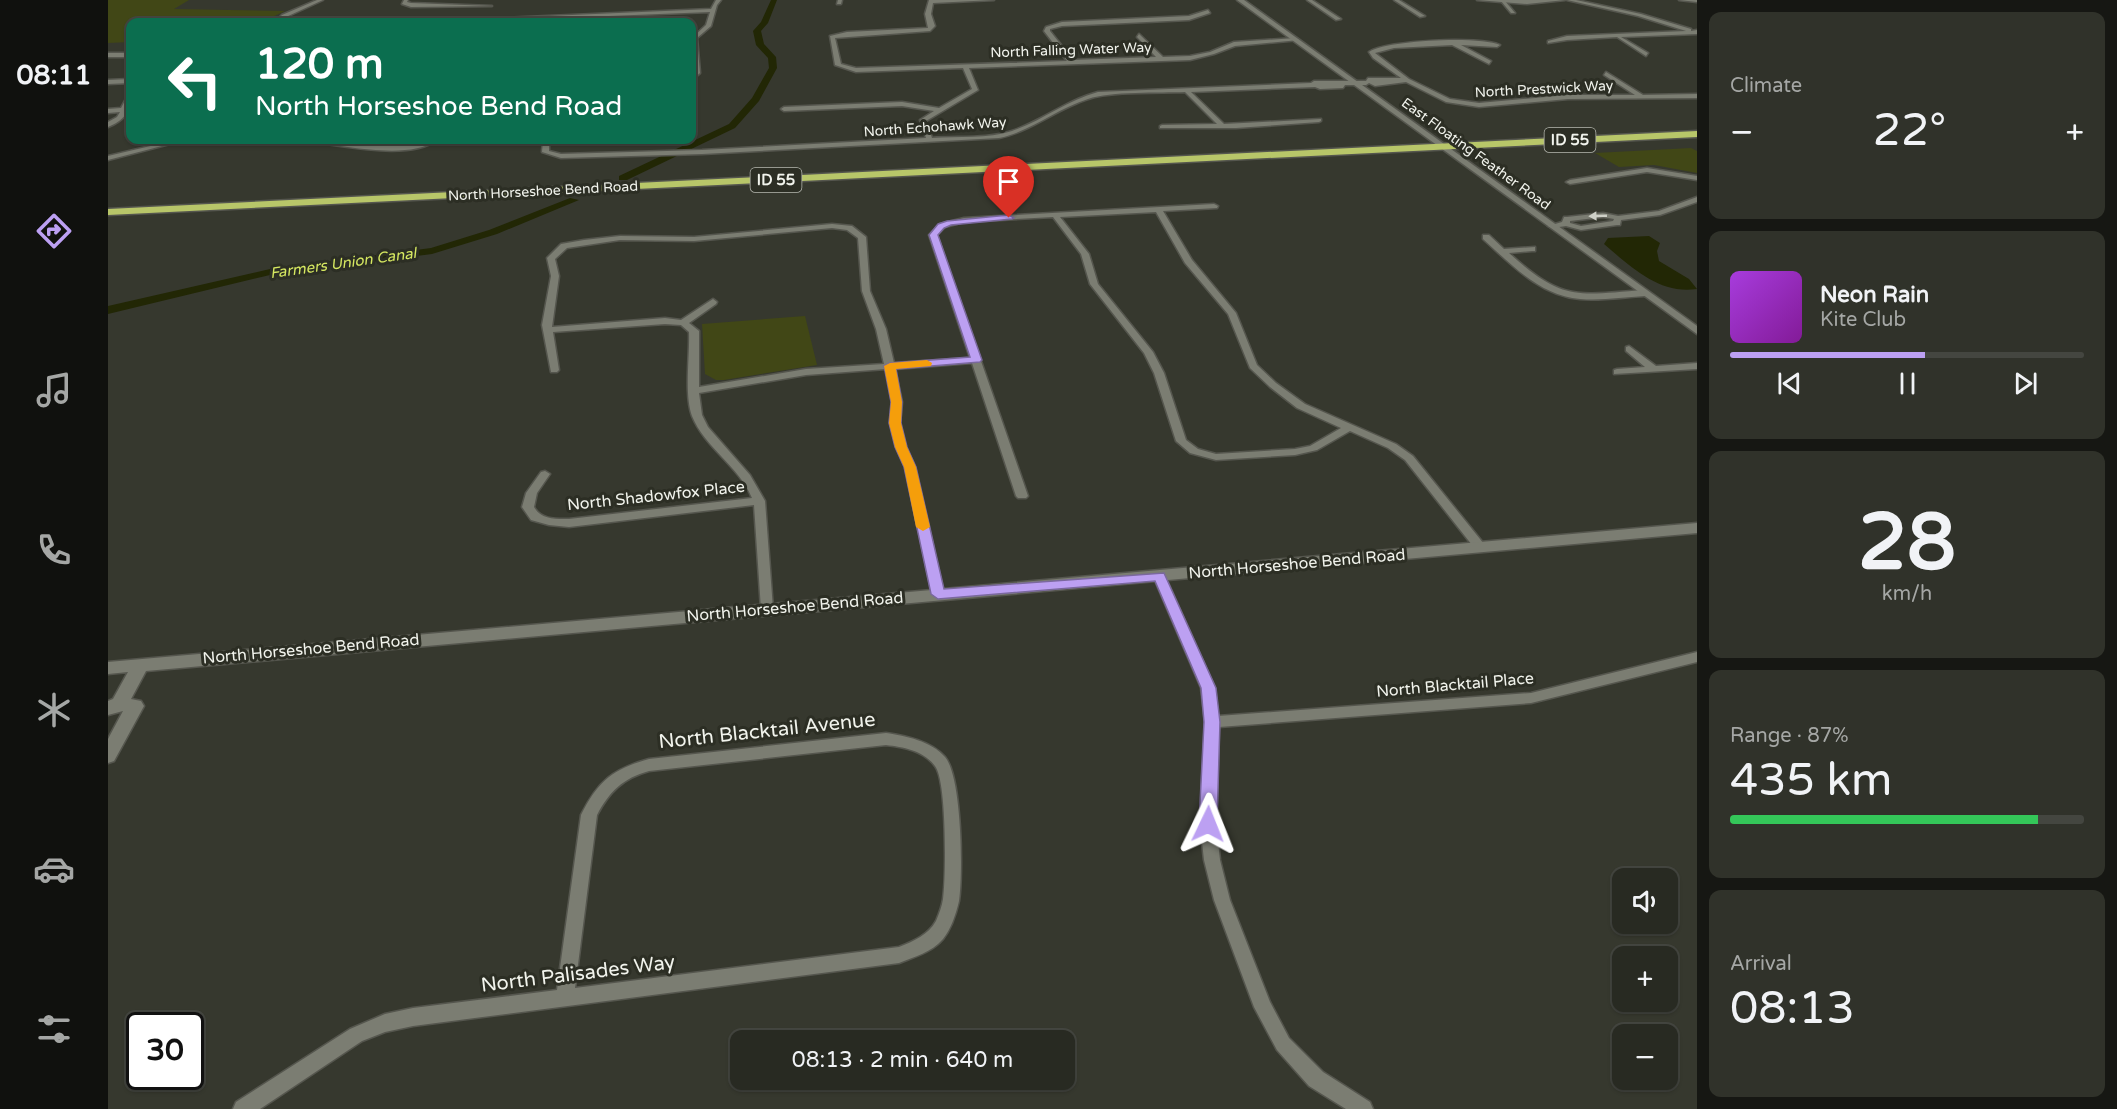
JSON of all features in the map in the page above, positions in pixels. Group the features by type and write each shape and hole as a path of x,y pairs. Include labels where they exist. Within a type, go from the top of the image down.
{"highway":[{"name":"North Horseshoe Bend Road","path":"108,213 1697,134"}],"street":[{"path":"281,18 321,0"},
{"path":"482,18 496,0"},
{"path":"696,36 708,26 712,10 719,0"},
{"path":"930,1 992,0"},
{"name":"East Floating Feather Road","path":"1240,0 1697,331"},
{"path":"1309,0 1338,19"},
{"path":"1396,0 1400,5 1422,16"},
{"path":"1480,0 1503,2 1563,0"},
{"path":"1569,0 1660,20 1696,33"},
{"path":"1682,0 1697,1"},
{"name":"North Falling Water Way","path":"930,1 928,14 932,26 930,29 835,36 831,39 838,65 844,69 1161,59 1200,56 1234,44 1296,40"},
{"path":"405,2 489,6"},
{"path":"1503,2 1513,12"},
{"path":"543,18 712,10"},
{"path":"1072,63 1047,31 1051,27 1189,18 1208,12"},
{"path":"1550,42 1558,39 1696,33"},
{"path":"1138,36 1161,59"},
{"path":"1615,36 1646,54"},
{"path":"1452,42 1497,45"},
{"path":"1452,42 1489,62"},
{"name":"North Prestwick Way","path":"1452,42 1386,46 1372,52 1375,57 1407,80 1434,96 1469,105 1576,97 1697,96"},
{"path":"108,56 126,55"},
{"path":"696,56 698,73 696,75"},
{"path":"930,141 923,120 975,90 965,65"},
{"path":"1606,74 1642,97"},
{"path":"1355,83 1370,82 1368,80 1407,80"},
{"path":"108,82 126,81"},
{"name":"North Echohawk Way","path":"545,144 543,150 548,154 684,152 930,141 1016,133 1090,96 1315,85 1337,81 1342,84 1355,83"},
{"path":"1186,90 1222,126"},
{"path":"784,109 902,104 939,110"},
{"path":"108,111 125,110"},
{"path":"108,125 120,118 125,110"},
{"path":"1162,127 1319,120"},
{"path":"108,158 166,144"},
{"path":"357,144 405,148 425,144"},
{"path":"1570,182 1647,170 1697,178"},
{"path":"1552,226 1566,224 1581,228 1617,224 1618,218 1660,213 1697,199"},
{"path":"1022,496 933,235 941,226 964,220 1214,206"},
{"path":"1158,209 1188,261 1232,313 1253,366 1301,406 1392,446 1409,458 1480,547"},
{"path":"1054,215 1085,254 1094,284 1148,352 1159,373 1181,441 1194,451 1216,458 1295,452 1313,448 1348,428"},
{"path":"554,370 548,330 555,276 551,258 564,246 620,238 694,239 832,226 849,228 862,237 866,291 881,329 890,366 897,402 895,423 901,447 910,467 938,594"},
{"path":"1486,237 1546,286 1562,294 1579,296 1645,293"},
{"path":"1503,251 1532,249"},
{"path":"683,323 713,302"},
{"path":"548,330 665,321 683,323 694,331 696,414 713,441 754,484 759,501 767,609"},
{"path":"1629,349 1653,369"},
{"path":"696,391 806,372 976,360"},
{"path":"1617,372 1697,366"},
{"name":"North Shadowfox Place","path":"545,474 529,499 529,508 536,517 550,522 579,522 759,501"},
{"name":"North Horseshoe Bend Road","path":"108,668 1697,528"},
{"path":"1159,576 1203,672 1211,703 1208,824 1212,860 1222,900 1263,1007 1283,1044 1316,1079 1363,1109"},
{"name":"North Blacktail Place","path":"1212,722 1531,698 1697,657"},
{"path":"114,706 141,665"},
{"path":"108,756 135,706 114,706"},
{"name":"North Blacktail Avenue","path":"565,998 589,814 599,794 612,781 626,771 649,765 886,738 908,741 928,752 945,768 950,786 951,896 946,917 937,935"},
{"name":"North Palisades Way","path":"243,1109 356,1035 385,1023 413,1017 899,955 921,946 937,935"}],"shaded area":[{"path":"108,0 189,0 174,9 285,11 270,18 126,18 126,42 108,43"},
{"path":"1691,148 1697,151 1697,173 1654,165 1619,167 1595,153"},
{"path":"1649,236 1660,243 1657,251 1659,261 1689,279 1697,289 1683,290 1658,283 1636,270 1604,244 1608,238"},
{"path":"805,316 817,365 724,380 716,380 705,374 702,324"}],"waterway":[{"name":"Farmers Union Canal","path":"696,143 732,126 756,99 773,68 772,57 760,45 757,31 764,23 774,0"},
{"name":"Farmers Union Canal","path":"623,178 694,144"},
{"name":"Farmers Union Canal","path":"108,310 270,272 432,251 493,232 574,200"}],"slow traffic":[{"path":"923,527 910,467 901,447 895,423 897,402 890,366 927,363"}],"route":[{"path":"1009,218 950,222 941,226 933,235 976,360 890,366 897,402 895,423 901,447 910,467 938,594 1159,576 1203,672 1211,703 1208,824"}]}
